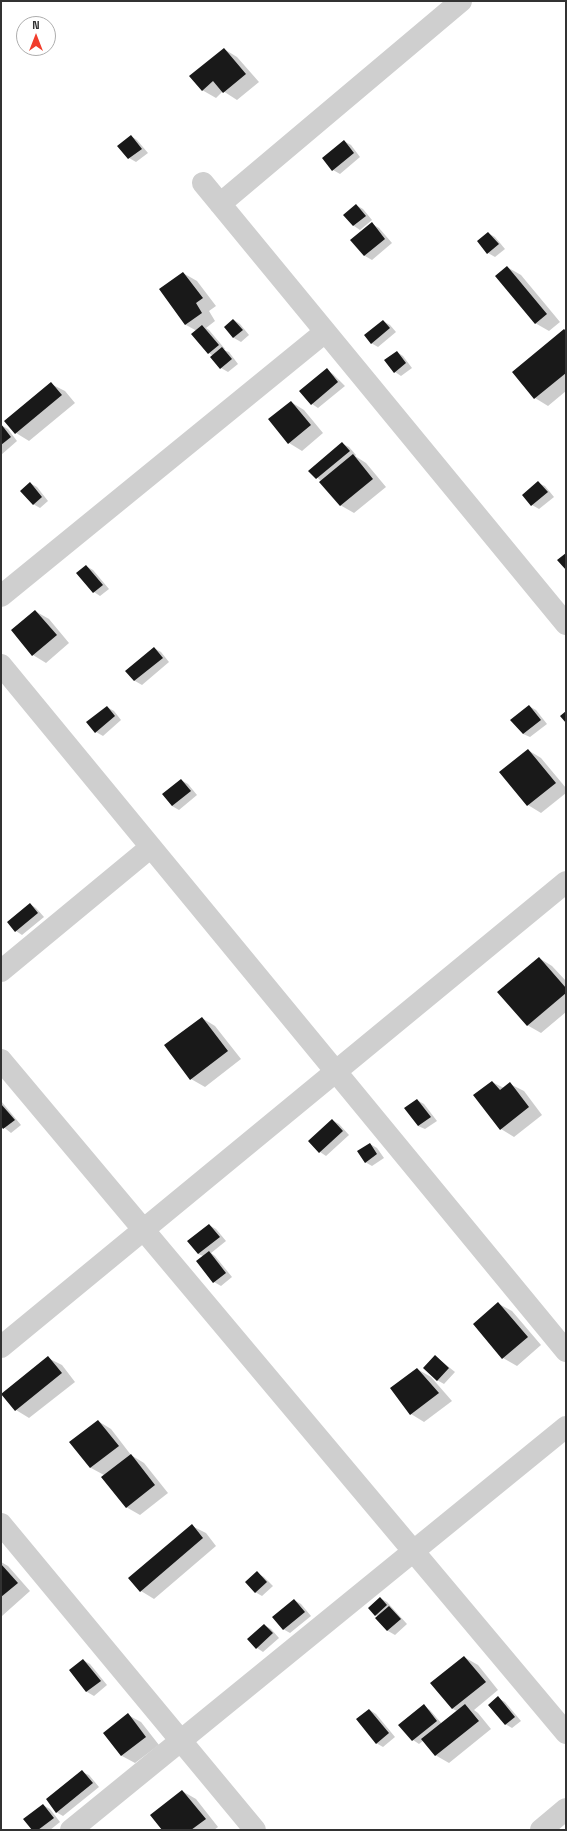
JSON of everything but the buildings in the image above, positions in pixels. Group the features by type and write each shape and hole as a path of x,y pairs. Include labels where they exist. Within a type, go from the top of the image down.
{"street":[{"path":"220,204 461,1"},
{"path":"203,183 566,624"},
{"path":"1,596 325,332"},
{"path":"1,665 566,1351"},
{"path":"1,971 152,847"},
{"path":"1,1347 566,882"},
{"path":"1,1060 566,1733"},
{"path":"71,1830 566,1427"},
{"path":"1,1524 255,1830"},
{"path":"540,1830 566,1809"}]}
